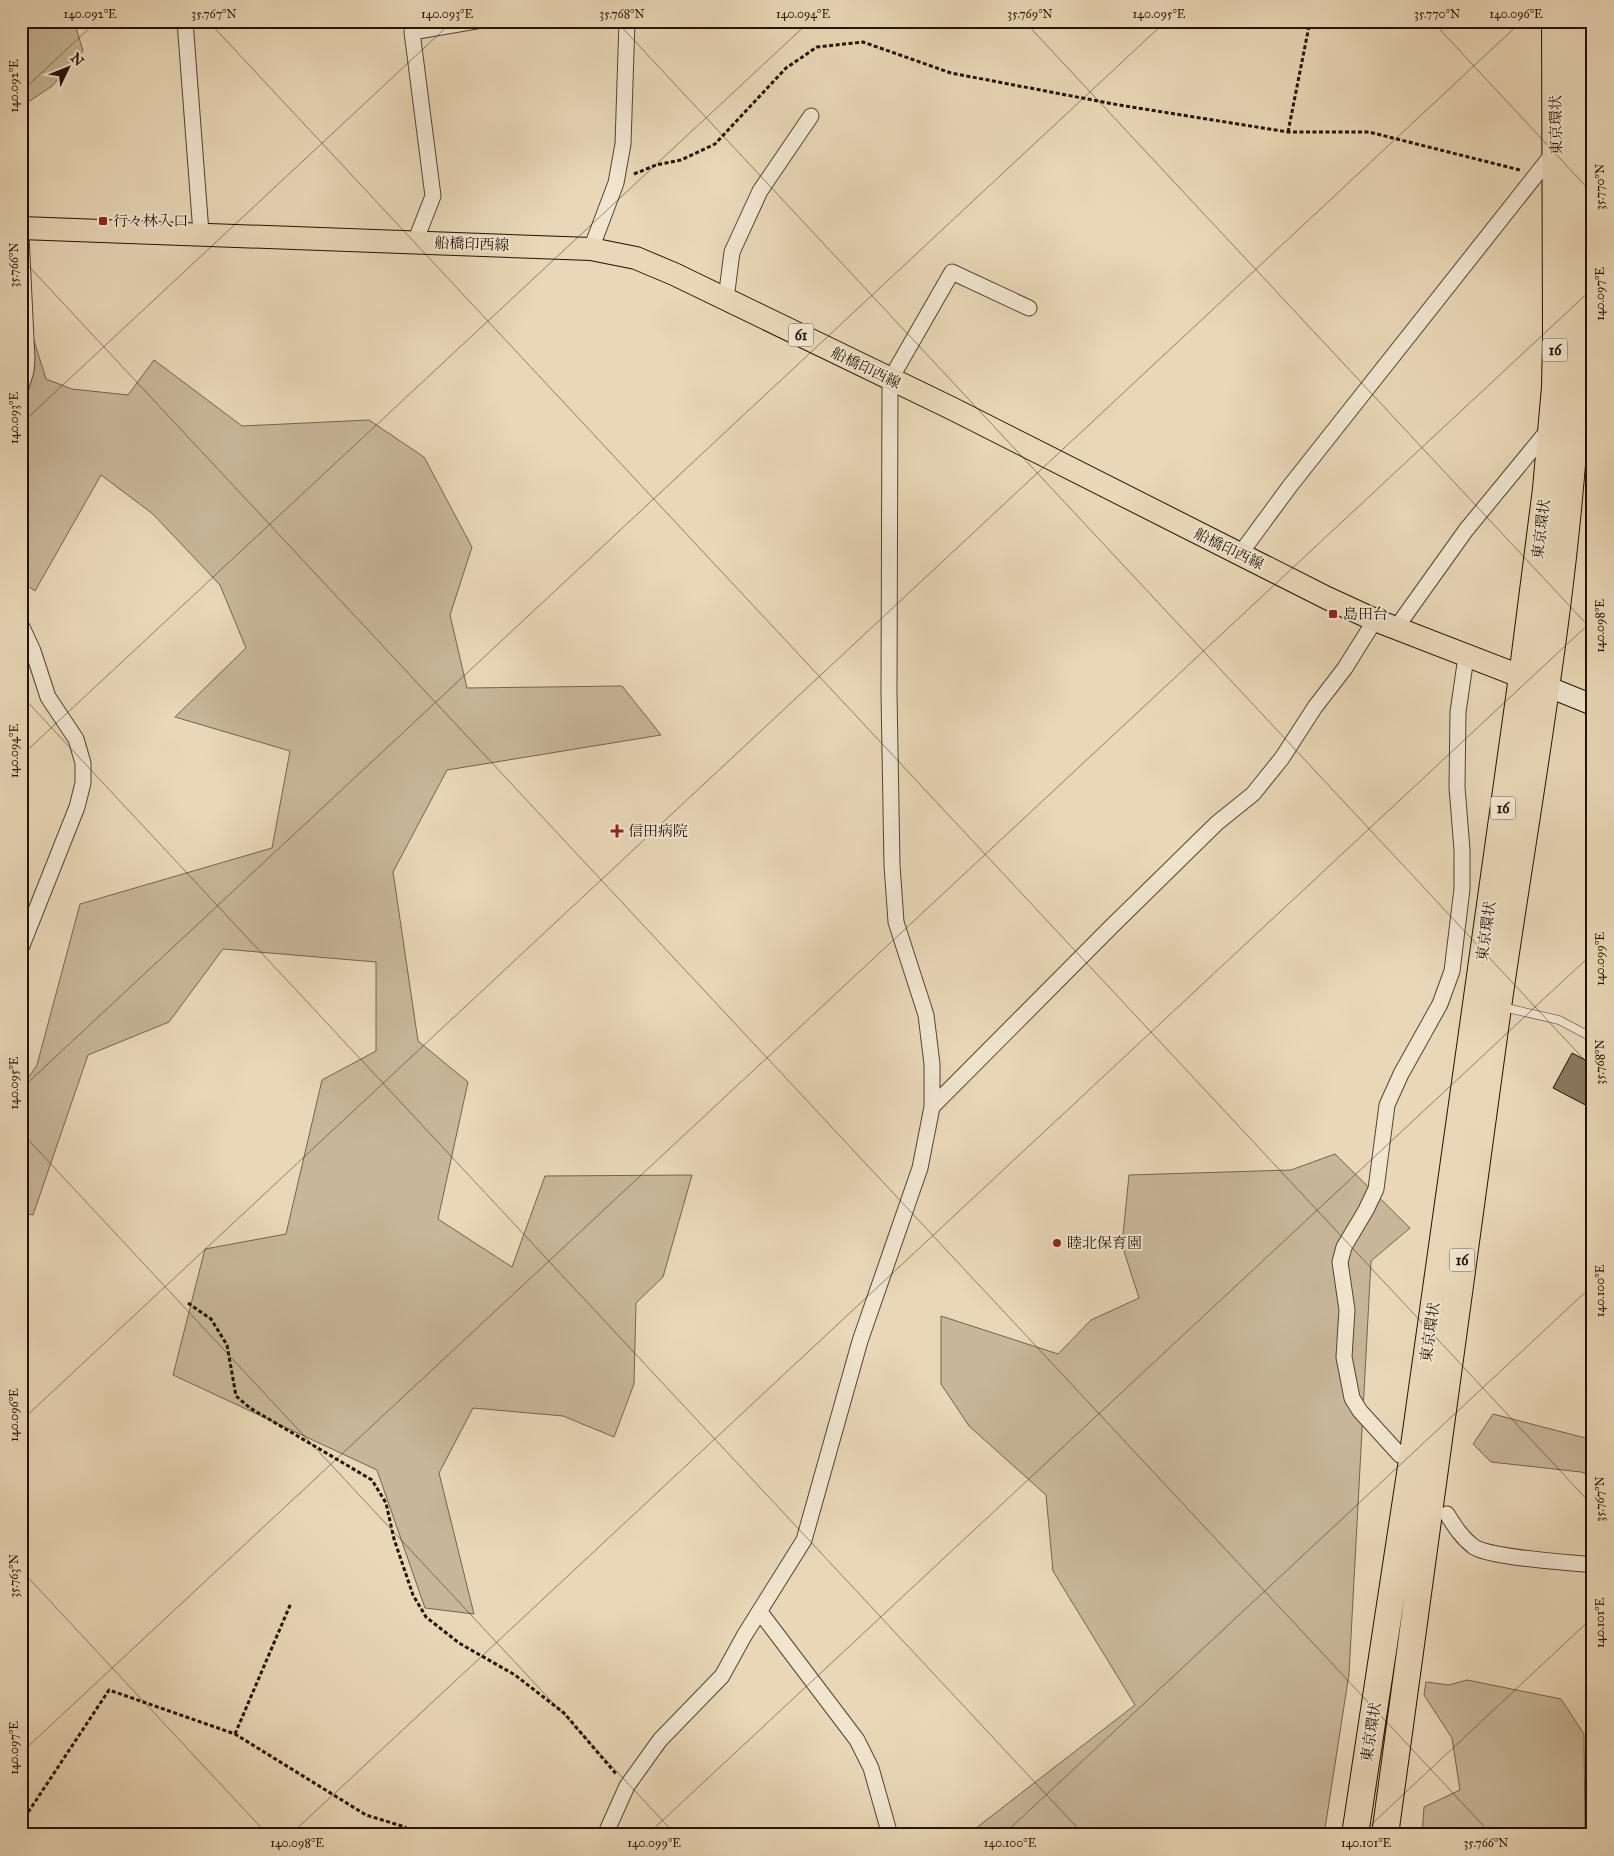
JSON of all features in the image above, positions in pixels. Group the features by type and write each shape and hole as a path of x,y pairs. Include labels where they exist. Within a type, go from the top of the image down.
{"highway":[{"name":"東京環状","path":"1355,1835 1411,1467 1522,677 1546,489 1555,367 1556,149 1576,109 1555,21"},
{"name":"東京環状","path":"1385,1835 1432,1474 1498,1006 1546,686 1586,363 1576,109 1577,21"}],"main road":[{"name":"船橋印西線","path":"21,228 590,249 636,258 726,299 1375,620 1546,686"}],"street":[{"path":"185,21 201,234"},
{"path":"415,242 433,196 412,32 476,21"},
{"path":"590,249 616,183 623,144 626,21"},
{"path":"726,299 732,252 760,191 811,116"},
{"path":"1240,554 1290,486 1556,149"},
{"path":"21,236 27,359 26,372 21,387"},
{"path":"605,1835 627,1786 660,1740 722,1676 804,1540 860,1341 920,1168 932,1107 932,1064 926,1015 896,922 892,865 888,692 890,380 952,272 1029,308"},
{"path":"1396,628 1466,530 1550,427 1586,363"},
{"path":"932,1107 1182,857 1217,823 1253,794 1282,758 1315,707 1345,668 1375,620"},
{"path":"21,625 33,651 48,697 76,739 83,763 83,783 77,808 21,948"},
{"path":"1400,1455 1360,1411 1352,1398 1344,1357 1347,1310 1340,1262 1344,1246 1376,1190 1387,1105 1401,1074 1440,1004 1452,971 1462,889 1462,850 1457,786 1458,712 1466,656"},
{"path":"1546,686 1593,705"},
{"path":"1446,1514 1461,1536 1476,1548 1514,1557 1593,1565"},
{"path":"760,1612 857,1740 871,1768 890,1835"}],"lane":[{"path":"1498,1006 1559,1020 1593,1038"}],"path":[{"path":"1288,132 1310,21"},
{"path":"616,183 656,165 681,160 715,144 786,68 817,47 863,42 951,73 1119,105 1288,132 1369,132 1537,174"},
{"path":"188,1303 211,1319 227,1345 236,1396 250,1408 372,1480 386,1503 394,1539 413,1595 426,1617 459,1643 515,1675 564,1713 627,1786"},
{"path":"235,1734 291,1604"},
{"path":"21,1823 109,1690 235,1734 366,1815 405,1827 414,1835"}],"shaded area":[{"path":"21,21 74,21 83,51 52,86 21,107"},
{"path":"21,299 46,379 72,389 128,395 154,360 242,426 369,420 424,457 472,547 450,615 467,688 622,686 661,735 447,770 393,872 418,1041 468,1082 438,1219 512,1267 545,1176 692,1175 663,1277 636,1303 634,1384 614,1437 563,1416 473,1408 439,1473 474,1614 425,1608 377,1470 173,1375 205,1249 286,1234 322,1080 376,1051 376,962 223,949 169,1022 88,1055 33,1215 21,1213 21,1089 37,1065 80,904 272,848 290,751 175,717 246,648 220,585 153,514 101,475 35,591 21,581"},
{"path":"1335,1154 1410,1228 1371,1261 1349,1674 1324,1835 967,1835 1135,1705 1053,1571 1046,1495 969,1426 941,1384 941,1316 1058,1354 1091,1320 1139,1298 1122,1245 1129,1175 1291,1170"},
{"path":"1493,1414 1593,1440 1593,1476 1581,1472 1491,1462 1473,1444"},
{"path":"1467,1680 1561,1699 1584,1734 1585,1835 1422,1835 1424,1807 1460,1790 1452,1738 1424,1695 1426,1682 1449,1685"}],"building":[{"path":"1572,1053 1593,1064 1593,1109 1553,1088"}],"place":[{"name":"行々林入口","path":"103,221"},
{"name":"島田台","path":"1333,614"},
{"name":"信田病院","path":"617,831"},
{"name":"睦北保育園","path":"1057,1243"}]}
